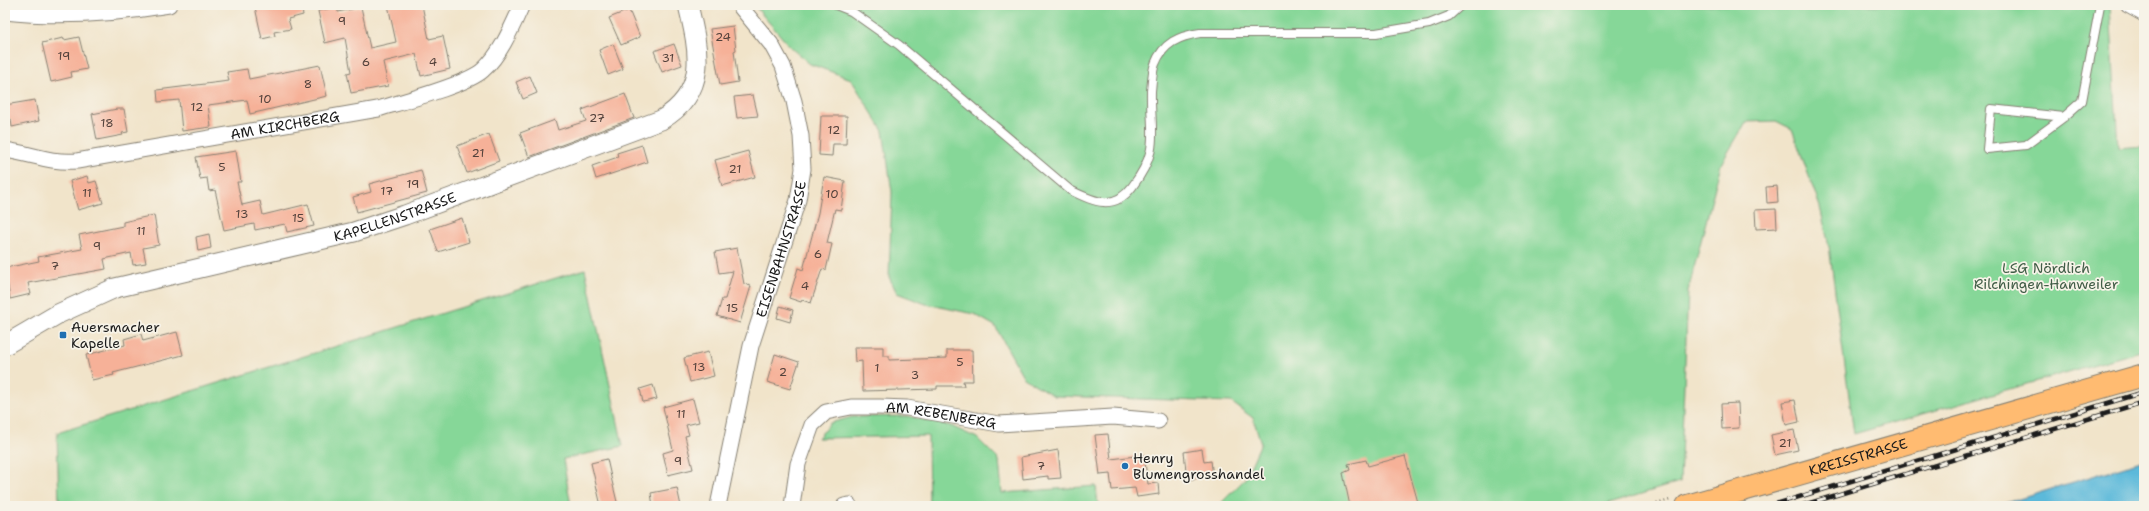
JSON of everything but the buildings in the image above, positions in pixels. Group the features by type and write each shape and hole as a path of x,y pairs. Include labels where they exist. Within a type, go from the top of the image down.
{"main road":[{"name":"KREISSTRASSE","path":"1687,506 2030,409 2144,375"}],"street":[{"path":"5,12 82,14 169,5"},
{"name":"AM KIRCHBERG","path":"5,150 22,153 51,162 77,161 378,109 455,84 483,71 500,49 522,5"},
{"name":"KAPELLENSTRASSE","path":"5,345 58,314 115,288 354,232 405,216 661,120 683,104 690,93 695,79 698,64 697,47 688,5"},
{"name":"EISENBAHNSTRASSE","path":"718,506 751,346 798,200 803,169 801,136 794,101 783,66 766,38 739,5"},
{"name":"AM REBENBERG","path":"792,506 798,464 812,425 826,412 850,407 907,408 999,424 1114,417 1158,421"}],"lane":[{"path":"836,5 851,12 899,45 1070,190 1092,200 1106,204 1118,199 1130,189 1146,167 1151,155 1153,133 1152,86 1154,65 1163,50 1172,41 1185,35 1200,33 1353,34 1401,30 1429,24 1449,16 1461,5"},
{"path":"2064,117 1991,109 1987,149 2026,145 2064,117 2082,101 2100,5"},
{"path":"2126,5 2126,8 2144,18"}],"green space":[{"name":"LSG Nördlich Rilchingen-Hanweiler","path":"754,5 2110,5 2118,148 2144,146 2144,350 1854,434 1829,246 1820,207 1792,129 1776,121 1746,122 1721,164 1688,291 1680,482 1602,506 1218,506 1245,479 1261,443 1253,418 1231,402 1054,396 1024,378 995,326 974,314 926,304 897,293 889,277 892,192 883,131 851,79 810,64 791,48"},
{"path":"585,269 623,446 563,459 571,506 59,506 57,433"},
{"path":"908,416 951,426 977,438 999,460 1002,493 1096,486 1098,506 929,506 928,436 818,438 830,423 852,417"}],"water":[{"path":"2144,460 2144,506 1997,506"}],"railway":[{"path":"1769,506 2144,392"},
{"path":"1800,506 2144,402"}],"place":[{"name":"Auersmacher Kapelle","path":"63,335"},
{"name":"Henry Blumengrosshandel","path":"1125,466"}]}
